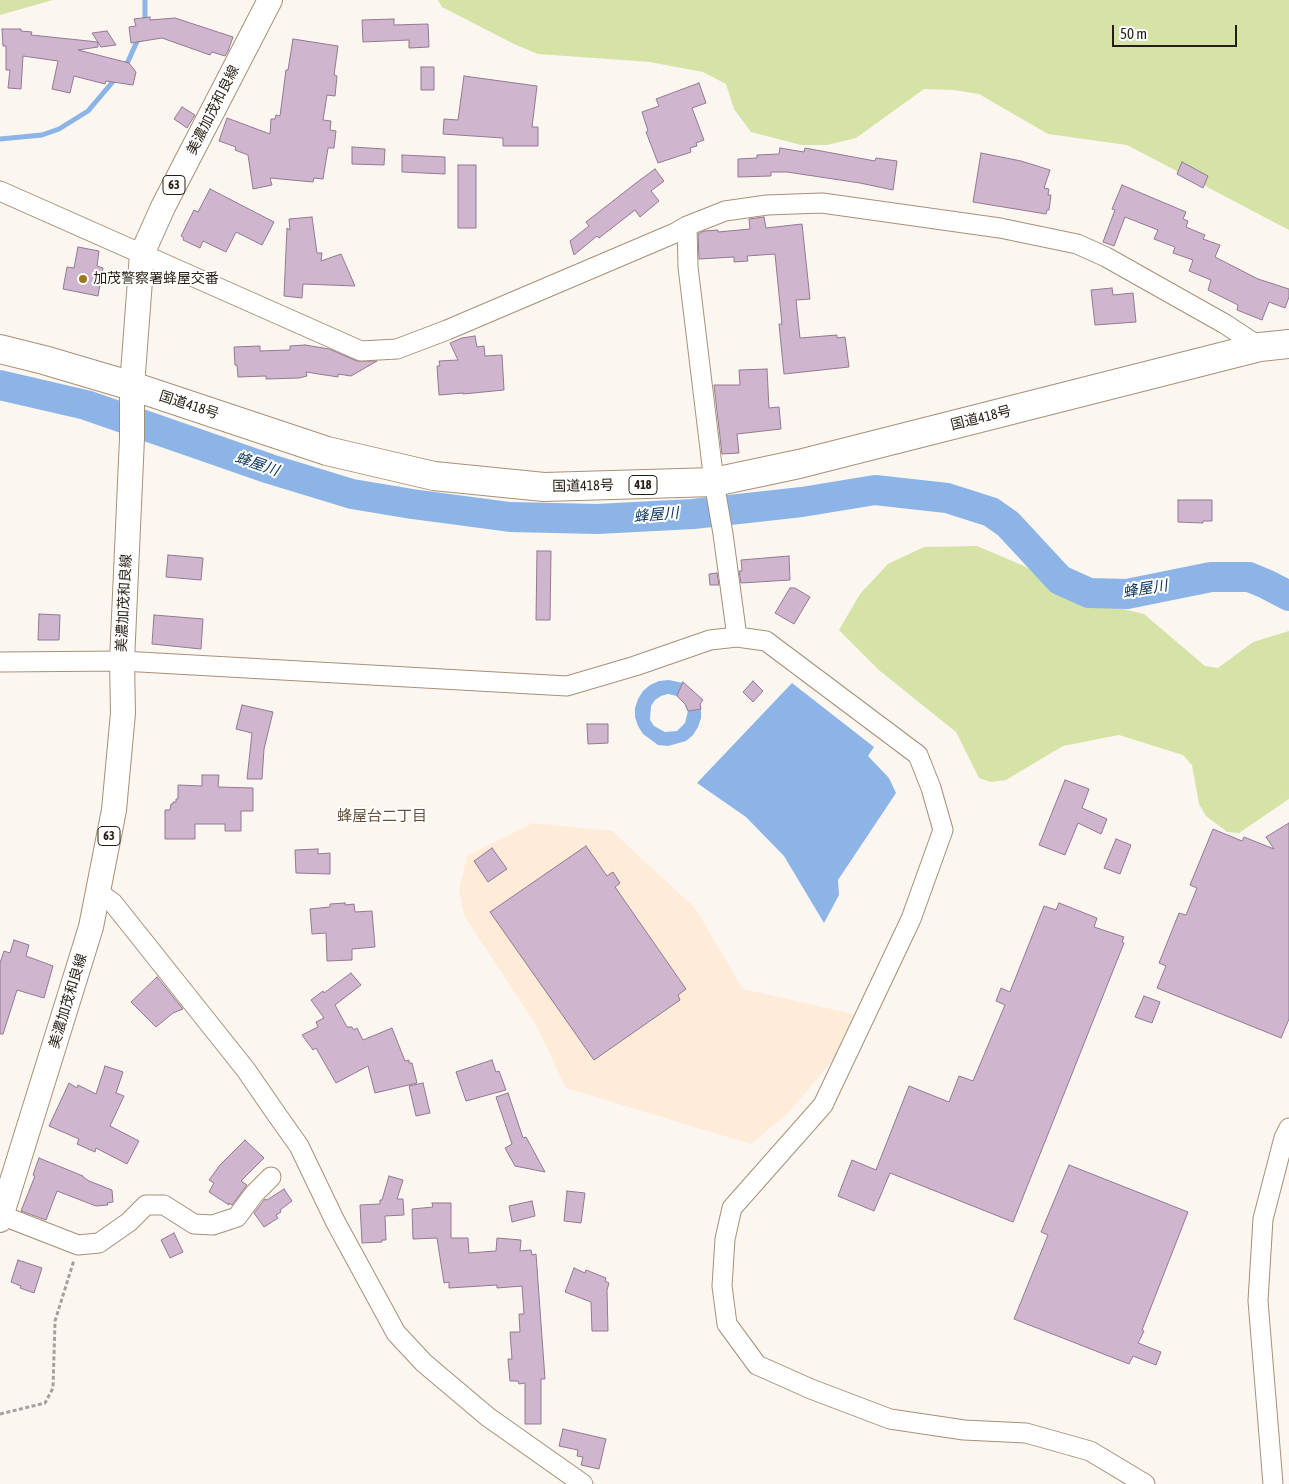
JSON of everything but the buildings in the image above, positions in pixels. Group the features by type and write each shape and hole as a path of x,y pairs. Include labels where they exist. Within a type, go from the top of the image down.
{"highway":[{"name":"国道418号","path":"0,349 132,386 328,451 434,476 544,487 714,482 799,464 1260,347 1289,344"}],"main road":[{"name":"美濃加茂和良線","path":"2,1207 90,927 114,810 123,713 122,660 132,438 132,386 142,254 163,206 270,0"}],"street":[{"path":"0,191 361,351 397,349 447,330 725,211 768,205 822,204 1000,228 1077,244 1106,257 1225,324 1260,347"},
{"path":"687,226 688,267 714,482 737,637"},
{"path":"0,662 122,660 567,686 635,666 710,640 737,637 766,641 918,755 932,788 943,830 911,919 823,1105 732,1208 725,1239 722,1286 727,1324 757,1365 855,1406 890,1419 964,1430 1026,1433 1090,1451 1145,1484"},
{"path":"98,892 114,903 246,1070 299,1146 334,1221 396,1333 424,1363 488,1418 583,1484"},
{"path":"1273,1484 1258,1301 1263,1219 1284,1138 1289,1128"},
{"path":"2,1207 78,1245 99,1243 129,1222 146,1205 164,1205 194,1224 213,1225 237,1217 254,1194 271,1177"}],"path":[{"path":"0,1414 45,1403 53,1388 55,1321 78,1245"}],"shaded area":[{"path":"533,823 612,831 695,908 743,989 858,1015 839,1053 788,1113 751,1144 566,1088 536,1025 465,917 459,891 467,856"}],"green space":[{"path":"0,0 53,0 0,15"},
{"path":"438,0 1289,0 1289,230 1127,145 1048,134 979,94 954,90 924,89 856,138 827,145 801,145 751,132 734,109 726,84 703,72 650,62 538,54 514,44 442,7"},
{"path":"977,546 1024,566 1090,601 1144,614 1205,666 1218,668 1253,642 1289,631 1289,799 1239,833 1227,832 1206,816 1199,804 1192,765 1183,755 1119,735 1063,746 1006,780 991,782 979,778 956,732 880,671 839,630 860,594 888,564 924,547"}],"water":[{"path":"669,680 683,683 677,696 668,694 655,700 651,706 650,720 654,726 665,732 677,731 685,723 688,711 701,709 701,718 693,735 686,741 668,746 658,745 643,734 635,717 635,708 643,691 650,685 659,681"},
{"path":"792,683 874,747 868,756 889,778 896,793 838,880 839,895 824,923 784,856 746,817 697,783"}],"waterway":[{"path":"145,0 145,24"},
{"path":"125,68 139,37"},
{"path":"0,139 42,135 59,129 88,111 116,78"},
{"name":"蜂屋川","path":"0,385 86,405 270,469 352,494 412,504 510,517 597,519 693,514 802,502 875,490 947,498 991,512 1008,524 1060,580 1089,593 1127,594 1211,577 1249,577 1289,596"}],"place":[{"name":"加茂警察署蜂屋交番","path":"83,279"}],"district":[{"name":"蜂屋台二丁目","path":"382,816"}]}
